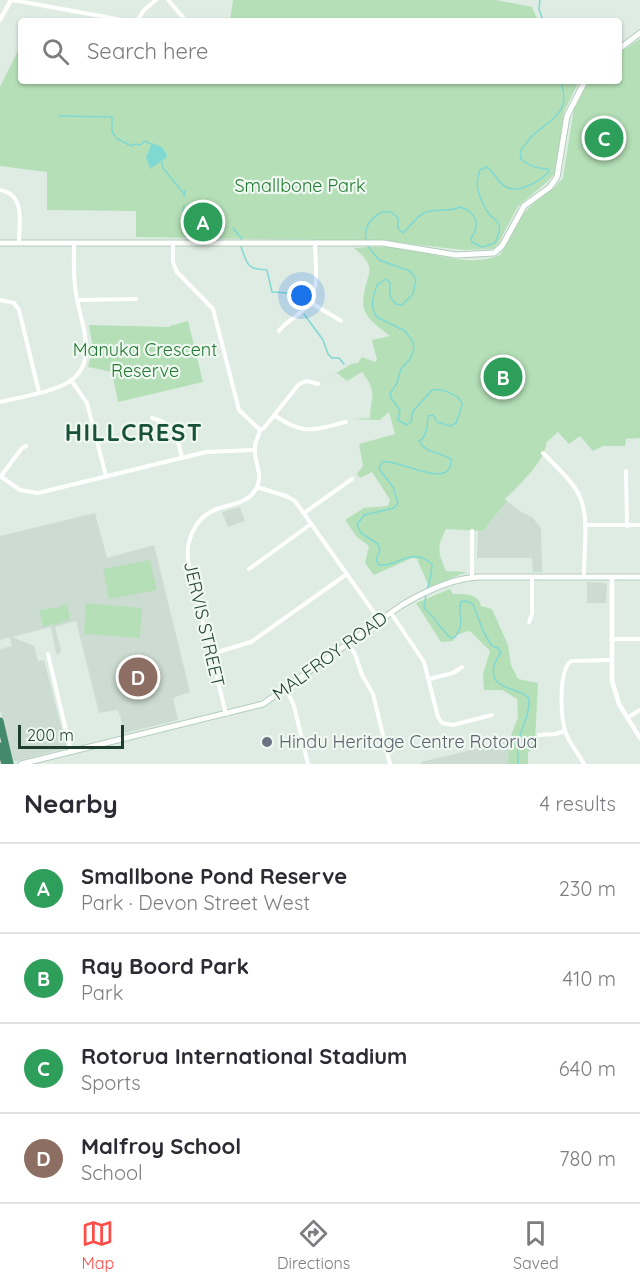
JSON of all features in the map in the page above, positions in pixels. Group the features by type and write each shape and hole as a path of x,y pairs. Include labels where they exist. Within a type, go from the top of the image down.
{"highway":[{"path":"0,721 10,764"},
{"path":"0,746 5,764"}],"main road":[{"path":"622,47 640,33"},
{"path":"0,243 375,243 401,245 456,255 487,254 497,251 502,246 521,210 530,200 550,187 557,177 567,116 583,84"},
{"name":"MALFROY ROAD","path":"21,764 262,704 391,613 420,596 457,580 472,577 640,577"}],"street":[{"path":"0,20 12,0 111,18"},
{"path":"139,18 144,10 156,0"},
{"path":"168,0 183,18"},
{"path":"0,190 11,193 18,201 19,242"},
{"path":"0,402 56,388 71,381 82,368 87,348 77,300 74,242"},
{"path":"173,243 173,261 177,272 213,309 239,410 260,430"},
{"path":"279,331 310,302 315,283 315,243"},
{"path":"77,300 136,299"},
{"path":"0,300 14,303 19,310 39,392"},
{"path":"310,302 341,321"},
{"path":"71,381 87,403 106,476"},
{"path":"318,384 307,381 298,384 264,428 260,430 254,450 260,472 257,487 291,498 380,621"},
{"path":"274,415 301,430 346,422"},
{"path":"152,418 163,421 172,428 177,436 182,458"},
{"path":"26,446 0,476 15,488 32,493 213,450 254,450"},
{"path":"543,453 576,488 583,505 584,577"},
{"path":"627,471 627,526"},
{"path":"304,513 352,479"},
{"name":"JERVIS STREET","path":"226,714 188,559 190,538 196,526 205,516 216,509 249,497 257,487"},
{"path":"249,569 312,524"},
{"path":"585,525 640,525"},
{"path":"472,531 472,577"},
{"path":"211,654 251,642 347,574"},
{"path":"529,622 532,614 532,577"},
{"path":"612,577 611,660 614,689 627,718 640,738"},
{"path":"391,613 421,656 438,717 444,725 492,716"},
{"path":"611,639 640,639"},
{"path":"348,644 373,694 390,764"},
{"path":"48,654 71,752"},
{"path":"584,764 565,731 562,713 563,677 567,664 576,660 611,660"},
{"path":"429,679 453,673 462,667"},
{"path":"286,688 294,706 308,764"},
{"path":"627,718 640,710"},
{"path":"539,735 565,731"}],"shaded area":[{"path":"507,501 532,517 541,528 542,572 533,572 532,558 477,558 478,531 483,531"},
{"path":"240,507 245,521 228,527 222,512"},
{"path":"95,513 107,558 154,545 190,692 173,698 178,720 125,733 118,710 99,713 76,621 55,627 61,650 56,654 51,627 12,637 34,646 38,661 44,660 67,748 12,762 0,709 0,649 12,646 10,637 0,640 0,536"},
{"path":"587,582 605,583 607,586 606,603 587,603"},
{"path":"509,741 508,764 421,764 421,762"}],"green space":[{"path":"233,0 496,0 532,7 537,18 230,18"},
{"path":"640,39 640,438 626,439 625,446 603,446 593,451 580,436 569,444 558,432 546,443 537,465 505,499 507,501 483,531 446,529 439,550 446,571 467,572 429,587 417,559 412,558 374,575 365,563 369,546 357,537 345,520 364,508 388,506 390,500 372,472 360,478 357,474 363,466 359,444 395,434 389,412 380,420 352,419 370,418 372,390 362,372 347,381 337,373 323,381 351,364 358,363 362,357 375,362 377,360 372,340 390,336 366,313 363,300 369,267 365,258 354,248 402,248 463,260 488,259 500,255 524,213 563,178 574,108 587,84 622,84 622,51"},
{"name":"Smallbone Park","path":"18,51 18,84 578,84 564,112 555,173 518,206 498,244 493,249 464,250 383,241 136,237 136,211 47,210 47,172 0,166 0,87"},
{"name":"Manuka Crescent Reserve","path":"188,321 203,382 118,402 112,372 88,367 93,349 89,325 170,327"},
{"path":"150,560 157,590 109,599 103,569"},
{"path":"450,589 453,594 474,596 481,606 492,609 508,645 511,665 518,679 538,683 535,742 538,747 528,752 528,764 508,764 509,741 518,717 517,699 502,690 484,690 483,674 490,651 471,632 467,631 455,636 453,641 441,642 416,603"},
{"path":"86,603 142,608 140,638 84,634"},
{"path":"67,604 70,620 62,622 61,620 61,623 53,625 52,622 51,625 43,627 39,610 59,608"}],"water":[{"path":"152,143 162,147 167,155 150,169 146,157"}],"waterway":[{"path":"540,0 539,9 542,18"},
{"path":"366,240 369,223 382,212 391,212 398,218 398,228 403,233 426,212 460,207 470,212 475,219 476,228 471,238 472,242 482,247 495,243 500,230 498,223 486,210 479,195 477,180 480,170 486,167 503,185 511,189 529,186 549,172 548,169 534,167 525,162 521,159 520,151 532,136 562,108 564,93 561,84"},
{"path":"59,116 112,117 112,132 115,136"},
{"path":"116,138 131,146 140,145 145,141 151,144"},
{"path":"162,162 163,168 184,194"},
{"path":"184,197 185,190"},
{"path":"183,212 184,205"},
{"path":"233,228 242,239"},
{"path":"367,245 379,260 410,271 416,279 413,294 402,305 396,304 390,297 390,283 386,279 377,285 372,301 377,317 405,331 413,342 414,349 410,359 401,369 397,383 390,394 400,410 398,420 407,425 411,422 413,411 432,390 450,393 462,404 456,423 450,426 437,422 433,415 428,416 426,433 419,441 425,448 451,459 449,469 443,473 434,474 382,462 379,469 393,487 398,503 394,508 364,515 357,525 361,533 378,544 380,550 376,560 379,565 411,557 418,557 432,564 427,591"},
{"path":"241,247 251,267 267,270 272,292 287,293 299,309"},
{"path":"304,314 323,340 328,354 332,358 339,358 344,364"},
{"path":"426,595 424,608 451,638 455,637 460,626 461,602 473,604 484,633 492,646 498,648 501,653 494,666 495,679 504,686 528,697 528,712 518,742 518,764"}],"place":[{"name":"Rotorua International Stadium","path":"604,138"},
{"name":"Smallbone Pond Reserve","path":"203,222"},
{"name":"Ray Boord Park","path":"503,377"},
{"name":"Malfroy School","path":"138,677"},
{"name":"Hindu Heritage Centre Rotorua","path":"267,742"}],"district":[{"name":"HILLCREST","path":"134,433"}]}
